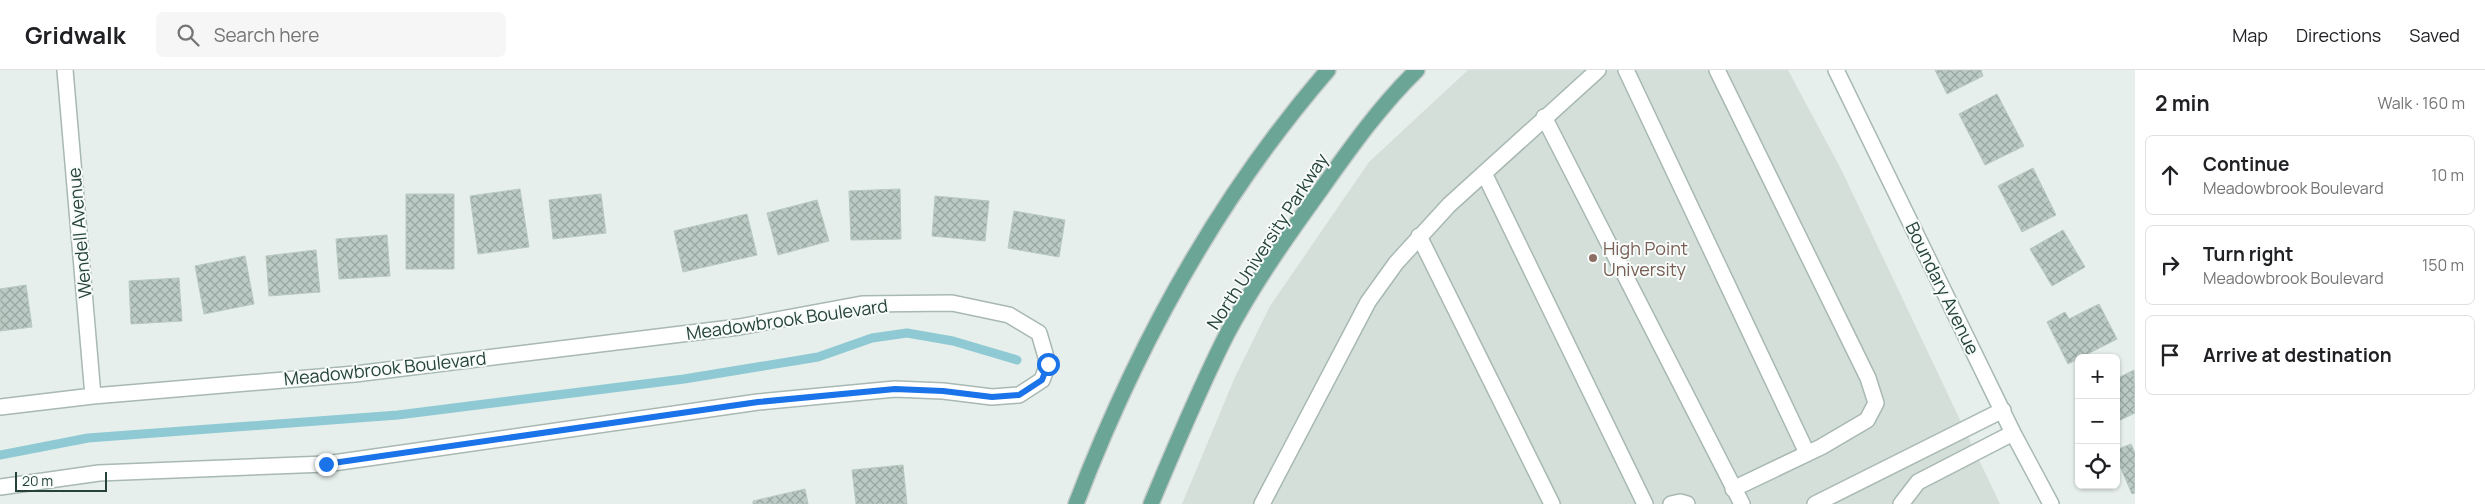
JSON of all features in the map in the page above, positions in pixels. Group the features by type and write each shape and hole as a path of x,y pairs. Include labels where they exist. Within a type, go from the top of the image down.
{"main road":[{"path":"1076,504 1123,394 1185,270 1246,173 1328,70"},
{"name":"North University Parkway","path":"1151,504 1185,421 1228,334 1253,290 1299,219 1350,147 1417,70"}],"street":[{"name":"Wendell Avenue","path":"65,70 93,396"},
{"path":"1262,504 1368,302 1419,236 1544,117 1598,70"},
{"path":"1626,70 1807,453"},
{"path":"1717,70 1868,378 1876,403 1867,420 1807,453 1733,489"},
{"name":"Boundary Avenue","path":"1836,70 2013,433 2051,504"},
{"path":"1544,117 1742,504"},
{"path":"1484,173 1645,504"},
{"path":"1419,236 1552,504"},
{"name":"Meadowbrook Boulevard","path":"0,407 93,396 355,374 740,327 862,304 907,302 952,303 1009,315 1039,333 1048,364 1042,380 1019,395 992,397 943,391 885,390 758,402 326,464 99,473 0,487"},
{"path":"1815,504 2003,410"},
{"path":"1901,504 1918,482 2013,433"},
{"path":"1905,458 1918,482"},
{"path":"1671,504 1680,502 1687,504"}],"shaded area":[{"name":"High Point University","path":"1468,70 1788,70 1841,169 2000,504 1182,504 1235,377 1270,306 1369,162"}],"building":[{"path":"1935,70 1981,70 1983,76 1947,94"},
{"path":"1997,94 2024,146 1985,165 1959,114"},
{"path":"2033,168 2056,215 2022,232 1998,186"},
{"path":"520,189 529,247 478,254 470,196"},
{"path":"900,189 901,239 851,240 849,191"},
{"path":"406,194 454,194 454,269 406,269"},
{"path":"601,194 606,233 553,239 549,200"},
{"path":"935,196 989,201 985,241 932,236"},
{"path":"817,200 829,241 778,255 767,213"},
{"path":"1014,211 1065,220 1059,257 1008,248"},
{"path":"747,214 757,255 683,272 674,231"},
{"path":"2063,230 2085,267 2052,286 2030,249"},
{"path":"387,235 390,276 339,279 336,239"},
{"path":"316,250 320,292 269,296 266,256"},
{"path":"245,256 254,304 204,314 195,266"},
{"path":"179,278 182,321 131,324 129,281"},
{"path":"26,285 32,327 0,331 0,289"},
{"path":"2099,304 2117,339 2088,354 2075,354 2075,360 2068,364 2047,322 2065,312 2069,319"},
{"path":"2134,370 2135,413 2120,420 2120,399 2120,377"},
{"path":"2131,444 2135,453 2135,493 2132,494 2120,466 2120,448"},
{"path":"903,465 907,504 856,504 852,470"},
{"path":"805,489 808,504 753,504 753,501"}],"waterway":[{"path":"0,455 88,438 398,415 684,379 818,357 872,338 907,333 953,341 1017,360"}],"place":[{"name":"High Point University","path":"1593,258"}],"route":[{"path":"326,464 758,402 895,389 943,391 992,397 1019,395 1042,380 1048,364"}]}
